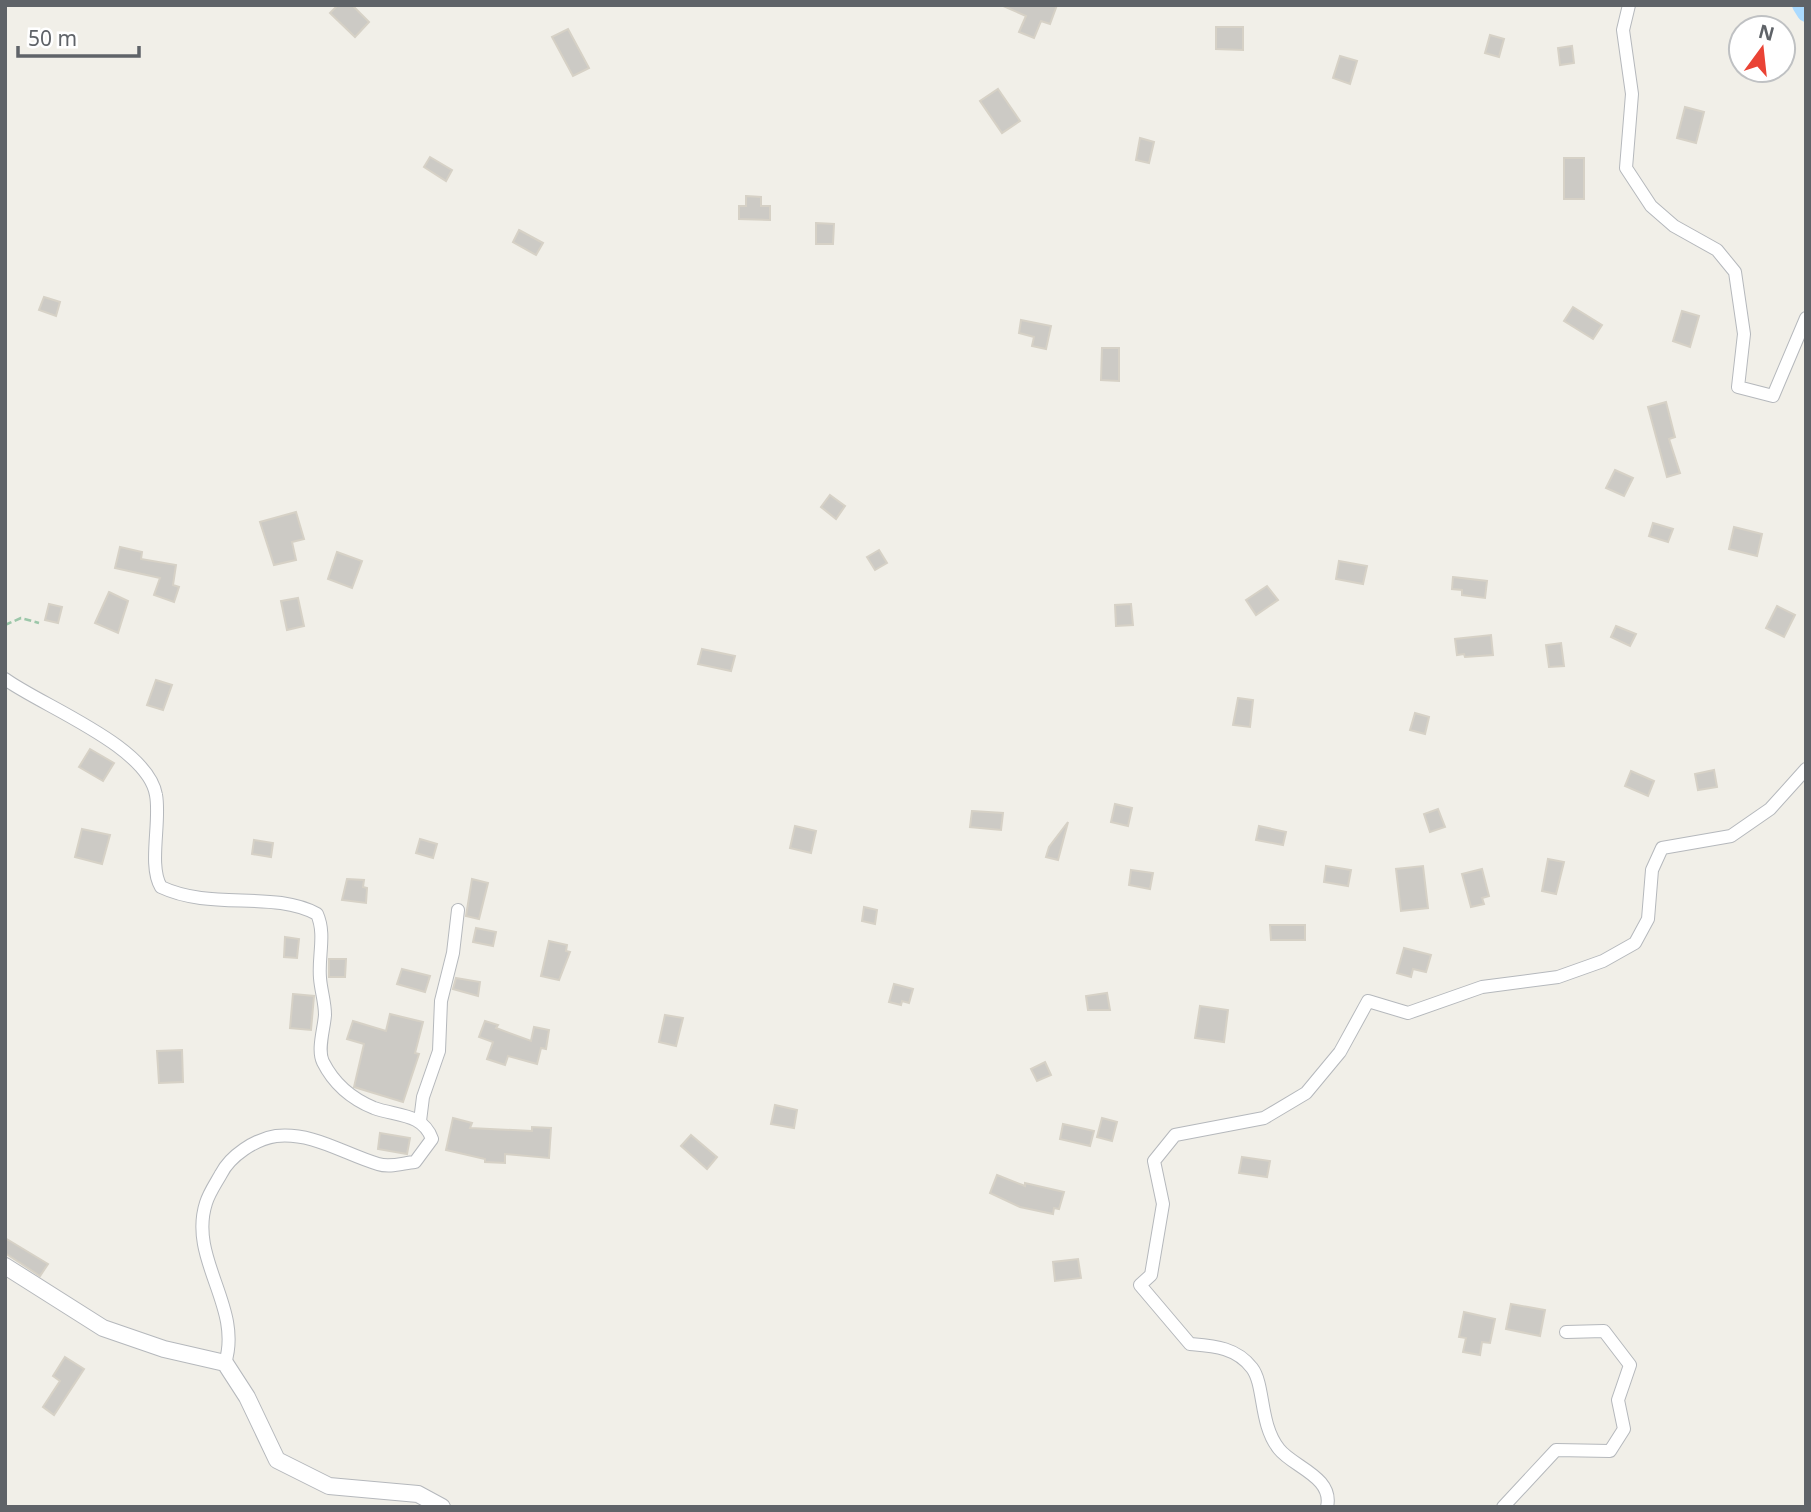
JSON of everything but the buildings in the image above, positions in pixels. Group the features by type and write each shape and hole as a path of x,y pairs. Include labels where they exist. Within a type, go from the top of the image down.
{"street":[{"path":"1629,5 1623,30 1632,94 1626,168 1651,206 1674,226 1717,250 1735,272 1744,334 1738,387 1773,396 1806,318"},
{"path":"5,678 87,725 145,769 156,794 155,856 161,887 196,898 289,904 317,914 323,927 320,978 325,1013 320,1056 323,1063 338,1084 355,1098 376,1109 420,1121 428,1128 432,1139 415,1162 379,1165 328,1143 282,1136 263,1141 226,1164 205,1204 203,1234 209,1270 221,1293 227,1319 231,1347 225,1363"},
{"path":"1327,1507 1328,1500 1318,1478 1281,1452 1268,1434 1253,1369 1226,1347 1189,1344 1140,1285 1151,1275 1163,1203 1154,1161 1175,1135 1264,1118 1306,1093 1340,1052 1368,1001 1408,1013 1482,987 1558,977 1603,961 1635,943 1648,919 1652,870 1662,848 1731,836 1770,809 1806,769"},
{"path":"420,1121 423,1097 439,1051 441,1001 453,953 458,911"},
{"path":"5,1266 103,1328 164,1349 225,1363 247,1397 277,1461 329,1486 418,1494 442,1507"},
{"path":"1503,1507 1556,1450 1611,1451 1624,1429 1618,1400 1630,1365 1604,1331 1566,1332"}],"path":[{"path":"5,625 21,618 39,622"}],"waterway":[{"path":"1801,5 1806,13"}]}
